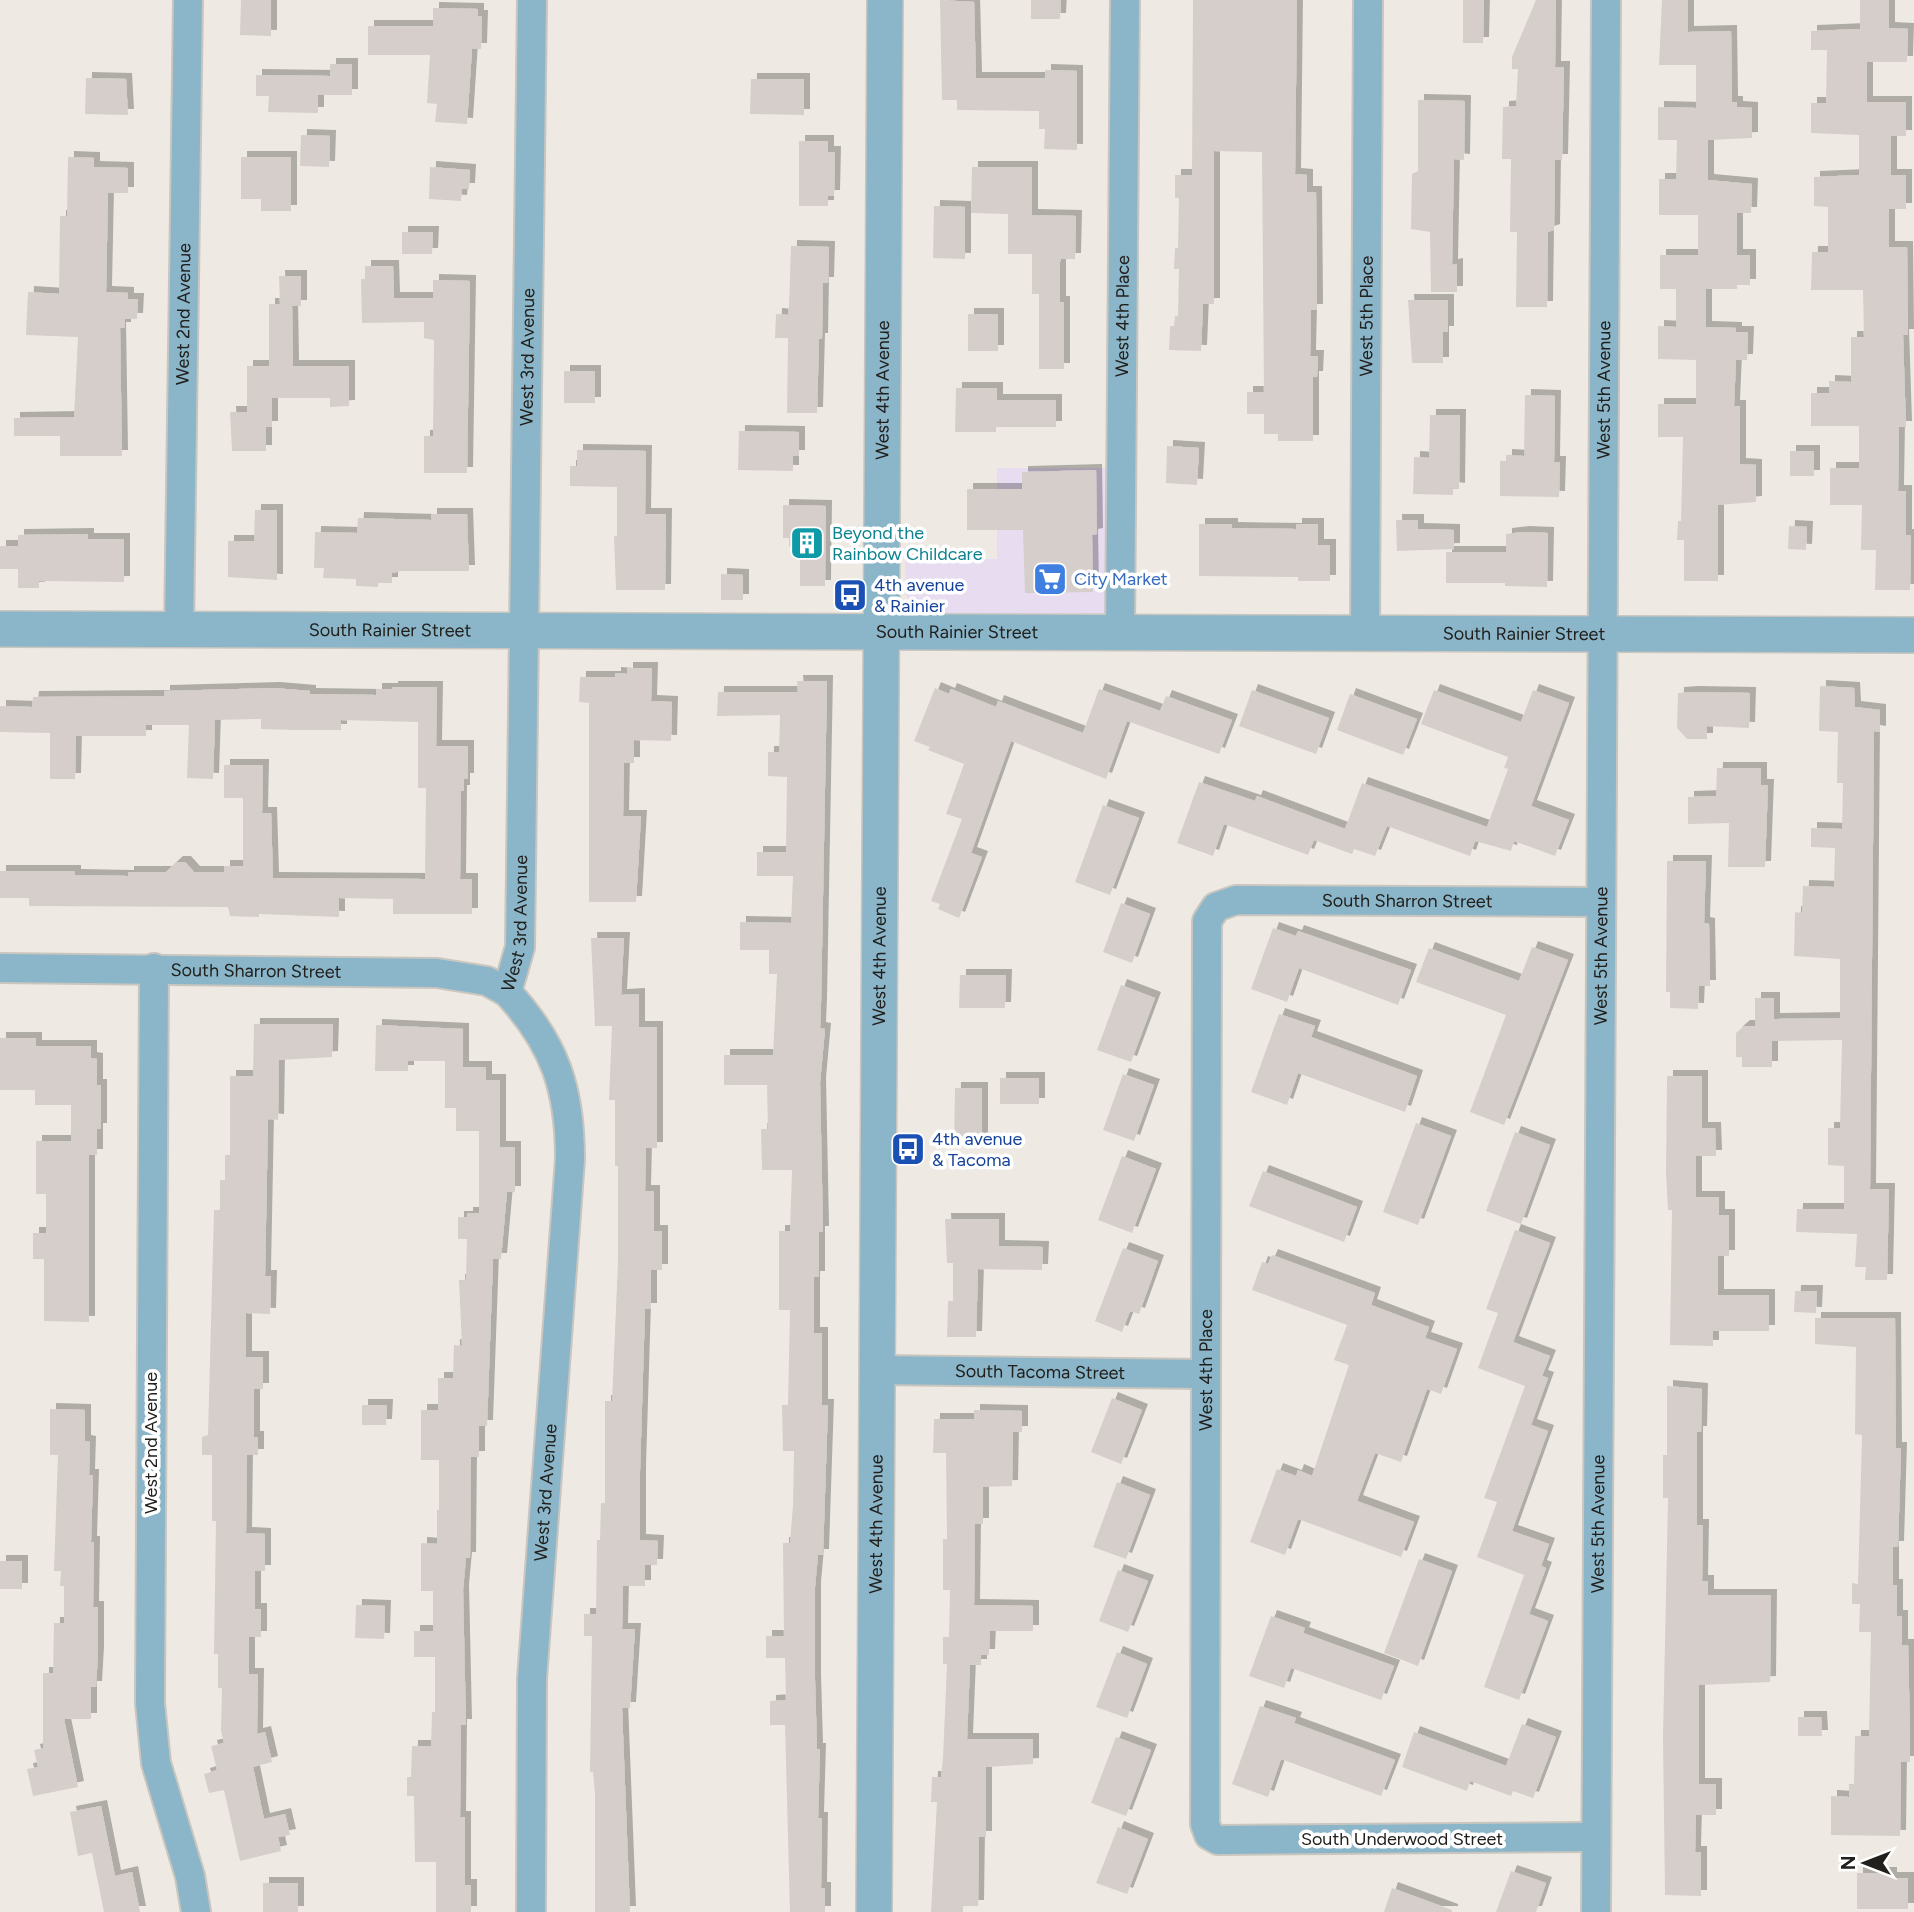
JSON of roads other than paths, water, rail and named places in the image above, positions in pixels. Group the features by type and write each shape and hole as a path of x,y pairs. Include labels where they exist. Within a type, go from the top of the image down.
{"street":[{"name":"West 2nd Avenue","path":"179,629 188,0"},
{"name":"West 3rd Avenue","path":"531,1912 532,1679 570,1133 562,1078 528,1015 506,992 520,947 532,0"},
{"name":"West 4th Avenue","path":"874,1912 886,0"},
{"name":"West 4th Place","path":"1120,632 1125,0"},
{"name":"West 5th Place","path":"1365,633 1368,0"},
{"name":"West 5th Avenue","path":"1596,1912 1606,0"},
{"name":"South Rainier Street","path":"0,629 1914,635"},
{"name":"South Sharron Street","path":"1216,907 1236,900 1601,902"},
{"name":"West 4th Place","path":"1209,1835 1205,1824 1203,1374 1207,921 1216,907"},
{"name":"South Sharron Street","path":"0,968 437,973 487,981 506,992"},
{"name":"West 2nd Avenue","path":"154,968 150,1703 156,1763 190,1876 195,1912"},
{"name":"South Tacoma Street","path":"877,1370 1203,1374"},
{"name":"South Underwood Street","path":"1209,1835 1218,1840 1596,1837"}],"place":[{"name":"Beyond the Rainbow Childcare","path":"807,543"},
{"name":"City Market","path":"1050,579"},
{"name":"4th avenue & Rainier","path":"850,595"},
{"name":"4th avenue & Tacoma","path":"908,1149"}]}
